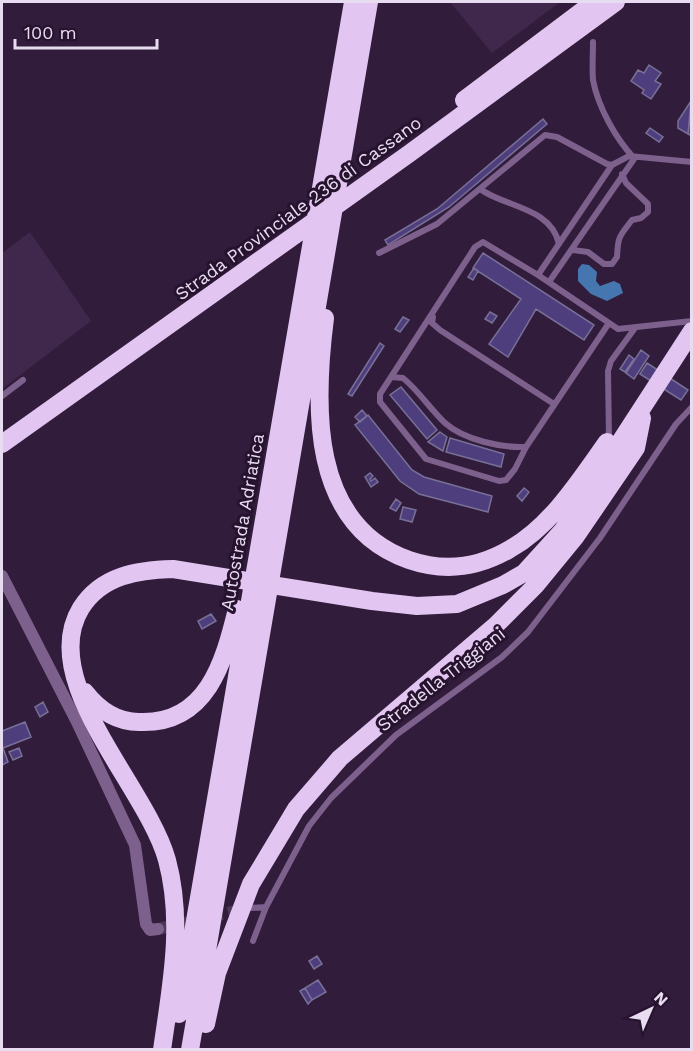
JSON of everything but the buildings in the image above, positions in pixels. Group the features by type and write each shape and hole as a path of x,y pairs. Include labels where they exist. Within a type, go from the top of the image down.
{"highway":[{"name":"Autostrada Adriatica","path":"173,1050 353,2"},
{"name":"Autostrada Adriatica","path":"190,1050 369,2"},
{"name":"Strada Provinciale 236 di Cassano","path":"2,444 407,148 594,2"},
{"name":"Strada Provinciale 236 di Cassano","path":"407,148 511,81 616,2"},
{"path":"511,81 567,47 627,2"},
{"path":"343,151 337,252 324,331 319,424 326,464 338,497 348,515 387,552 420,564 464,567 489,560 511,549 548,519 609,439 644,404"},
{"name":"Strada Provinciale 236 di Cassano","path":"2,429 273,245"},
{"path":"162,1050 177,948 167,859 149,814 94,722 71,669 69,648 77,614 84,603 106,583 118,576 146,570 173,569 417,606 457,604 503,585 524,573 562,530 692,331"},
{"path":"200,1050 225,947 251,884 290,817 340,758 496,625 558,560 636,448 644,404"},
{"path":"71,669 88,695 102,710 120,720 163,722 190,708 207,689 223,663 228,647 279,429"}],"street":[{"path":"2,576 77,722 135,845 146,924 150,930 158,929"}],"lane":[{"path":"593,42 594,80 600,100 621,145 634,159"},
{"path":"378,253 436,224 545,135 557,137 593,158 612,165"},
{"path":"538,275 612,165 624,157 692,162"},
{"path":"549,282 634,159"},
{"path":"573,250 588,252 604,264 612,264 617,257 616,242 622,233 632,220 641,218 648,212 648,204 626,183 622,174"},
{"path":"480,189 489,196 521,206 532,213 554,231 559,244"},
{"path":"609,323 526,447 515,470 506,480 499,481 426,459 380,402 380,394 426,322 433,316 475,247 483,242 549,282 618,329 692,321"},
{"path":"433,316 432,323 440,330 554,404"},
{"path":"609,439 608,371 611,361 635,328"},
{"path":"391,377 403,378 447,425 457,431 499,445 526,447"},
{"path":"2,396 23,380"},
{"name":"Stradella Triggiani","path":"253,942 266,907 309,826 331,798 396,735 502,657 528,632 600,538 676,424 692,407"},
{"path":"250,908 266,907"}],"shaded area":[{"path":"450,2 560,2 492,53"},
{"path":"30,232 91,321 2,389 2,253"}],"water":[{"path":"582,264 589,265 597,272 596,281 600,286 614,281 620,284 623,293 607,301 591,294 578,281 578,269"}],"tunnel":[{"path":"158,929 245,909"}]}
